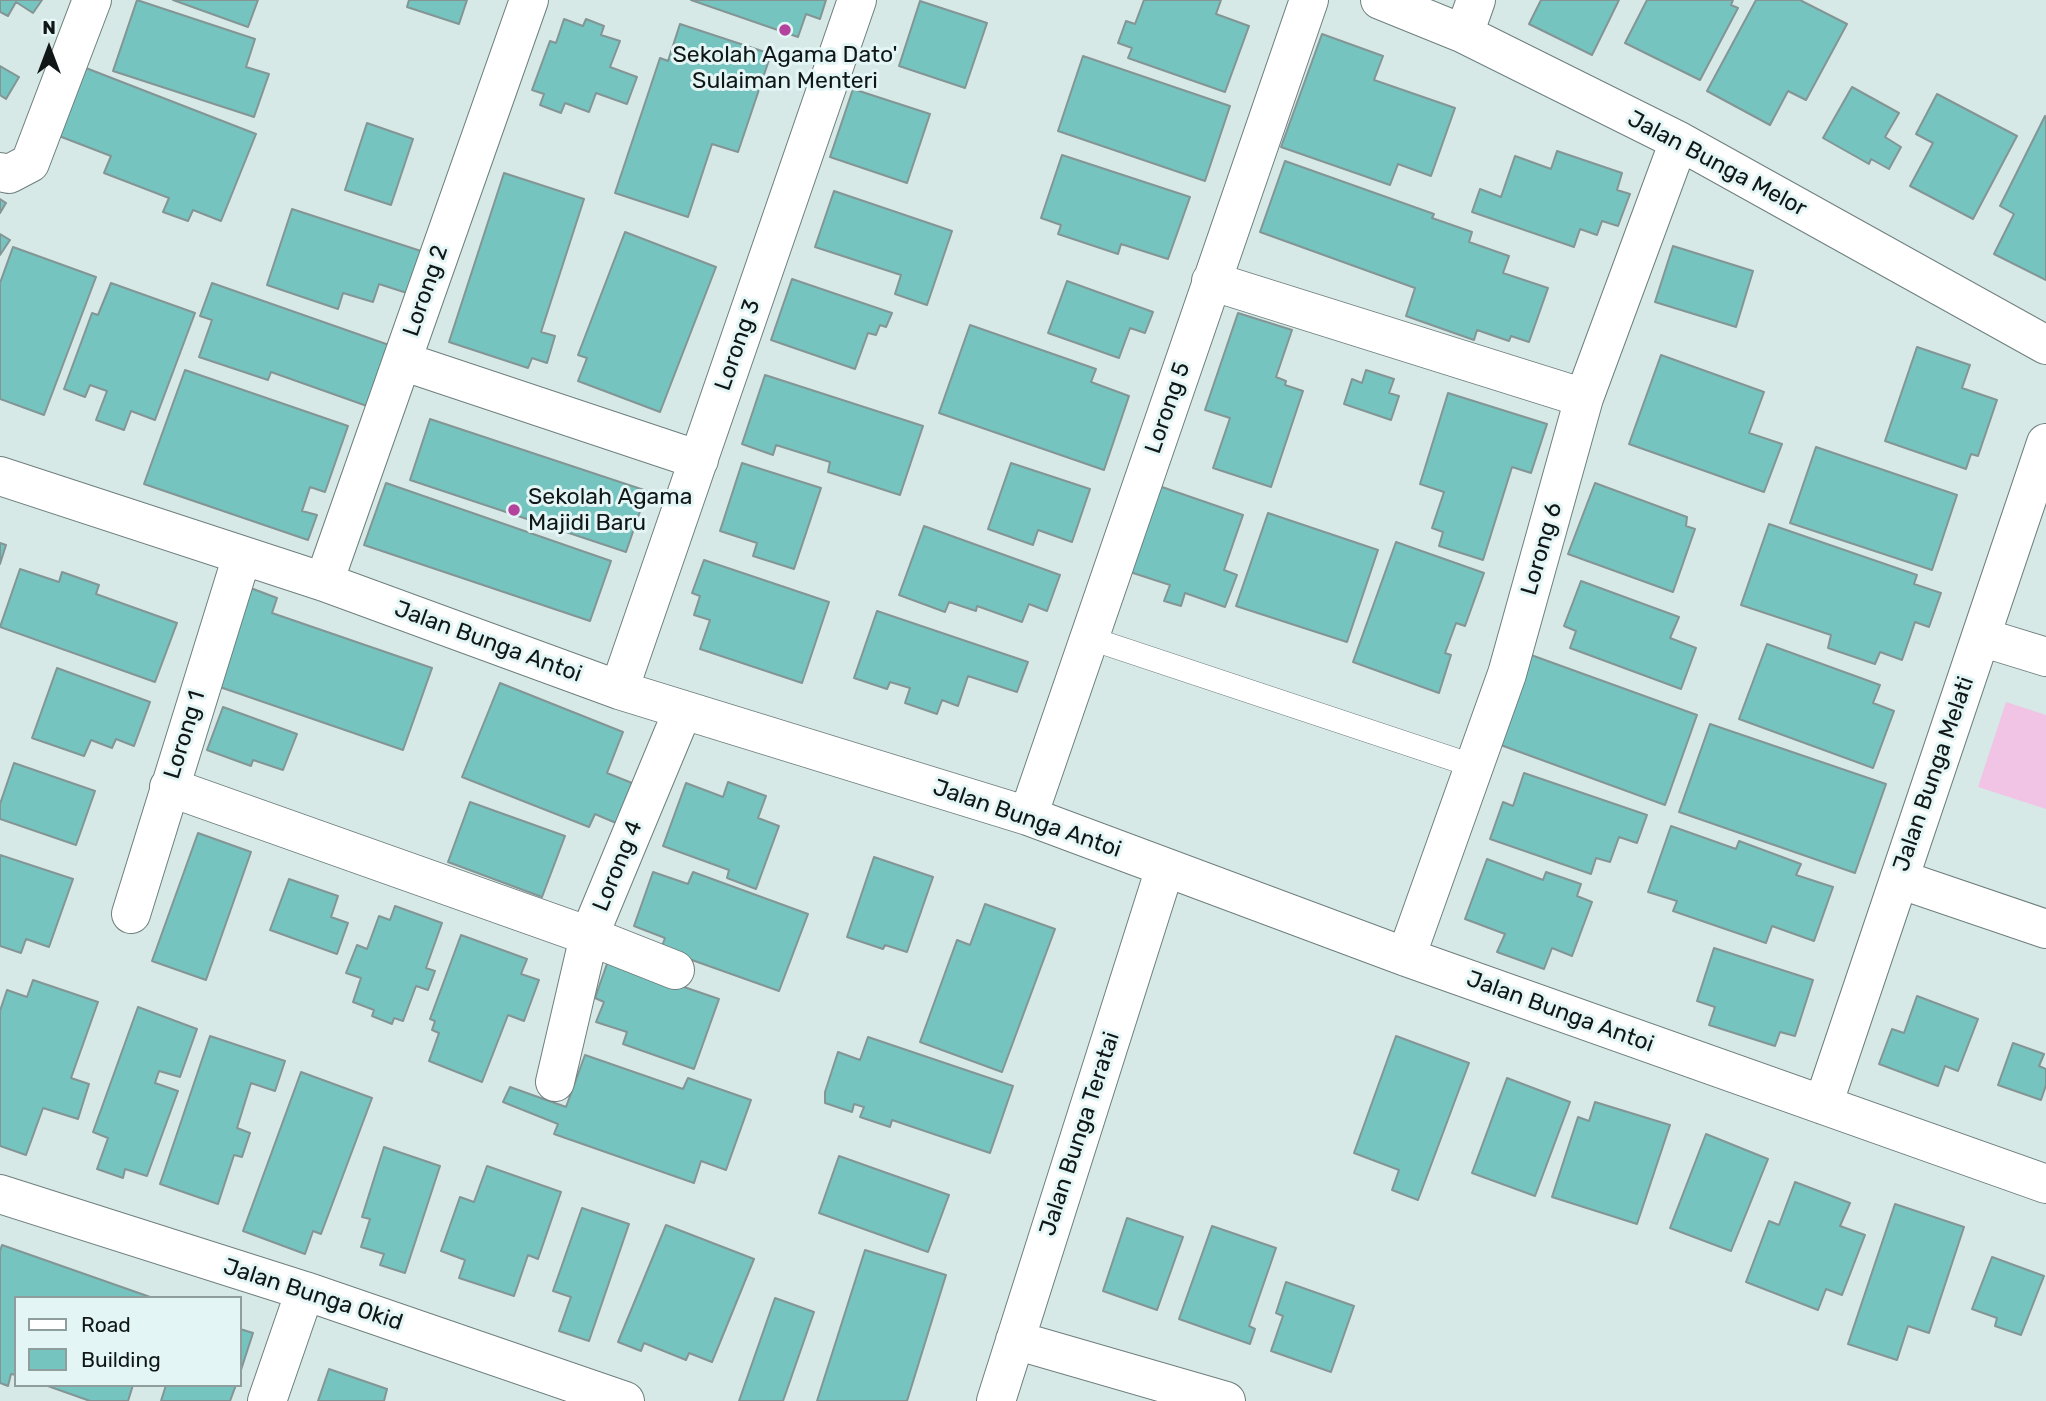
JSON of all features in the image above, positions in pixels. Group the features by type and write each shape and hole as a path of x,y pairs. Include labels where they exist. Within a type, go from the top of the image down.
{"street":[{"path":"0,172 9,174 30,163 92,0"},
{"name":"Lorong 2","path":"324,582 529,0"},
{"name":"Lorong 3","path":"619,690 857,0"},
{"name":"Lorong 5","path":"1028,816 1309,0"},
{"name":"Jalan Bunga Melor","path":"1380,0 1470,17 1679,141 2046,345"},
{"name":"Lorong 6","path":"1406,957 1507,674 1584,398 1679,141"},
{"path":"1211,281 1584,398"},
{"path":"402,362 699,460"},
{"name":"Jalan Bunga Melati","path":"1823,1105 2046,443"},
{"name":"Jalan Bunga Antoi","path":"0,476 324,582 619,690 1028,816 1406,957 2046,1184"},
{"name":"Lorong 1","path":"131,914 242,556"},
{"path":"1981,637 2046,657"},
{"name":"Lorong 4","path":"675,970 589,936 683,710"},
{"path":"169,787 589,936 555,1082"},
{"name":"Jalan Bunga Teratai","path":"996,1401 1165,868"},
{"path":"1899,879 2046,929"},
{"name":"Jalan Bunga Okid","path":"0,1194 305,1292 625,1401"},
{"path":"267,1401 305,1292"},
{"path":"1015,1340 1226,1401"}],"lane":[{"path":"1089,638 1474,766"}],"shaded area":[{"path":"2006,702 2046,715 2046,809 1978,787"}],"building":[{"path":"0,0 42,0 33,13 16,2 8,16 0,12"},
{"path":"137,0 255,39 246,67 269,74 254,117 113,71"},
{"path":"173,0 258,0 248,27"},
{"path":"409,0 467,0 459,24 407,7"},
{"path":"691,0 826,0 820,19 806,14 798,37"},
{"path":"1144,0 1221,0 1216,14 1249,26 1225,92 1128,58 1132,48 1118,43 1126,21 1135,24"},
{"path":"1541,0 1619,0 1592,55 1529,24"},
{"path":"1647,0 1733,0 1731,5 1738,8 1700,80 1625,43"},
{"path":"1756,0 1800,0 1847,24 1806,100 1788,91 1770,125 1707,91"},
{"path":"920,1 987,23 965,88 899,66"},
{"path":"564,19 583,26 586,19 604,26 601,35 620,41 610,67 637,77 627,104 596,93 589,112 565,103 561,113 540,105 544,94 532,90 550,41 556,43"},
{"path":"680,24 771,54 738,152 712,144 688,217 615,193 660,58 668,61"},
{"path":"1322,34 1383,56 1374,80 1455,108 1431,176 1398,164 1390,185 1281,147"},
{"path":"1083,56 1230,106 1205,181 1058,131"},
{"path":"73,63 256,134 221,221 193,210 188,221 163,212 169,198 104,173 111,156 46,131"},
{"path":"0,66 19,77 6,99 0,95"},
{"path":"1852,87 1899,113 1885,137 1901,147 1889,169 1871,159 1869,164 1823,138"},
{"path":"853,89 930,114 907,183 830,157"},
{"path":"1937,94 2017,136 1973,219 1910,186 1933,143 1916,134"},
{"path":"2045,116 2046,280 1994,254 2014,214 2000,206"},
{"path":"367,123 413,139 391,205 345,190"},
{"path":"1557,151 1622,173 1617,190 1630,194 1618,226 1602,221 1597,235 1580,229 1574,247 1472,212 1480,189 1501,197 1515,156 1551,169"},
{"path":"1062,155 1190,197 1168,259 1121,244 1118,254 1058,234 1061,225 1041,218"},
{"path":"1285,161 1434,214 1432,218 1472,232 1469,242 1509,256 1503,273 1548,288 1529,342 1511,336 1509,341 1477,330 1474,340 1406,316 1415,288 1260,232"},
{"path":"504,173 584,199 541,332 555,336 547,363 532,358 528,368 449,342"},
{"path":"834,191 952,231 927,305 895,294 901,275 815,247"},
{"path":"0,199 6,203 0,213"},
{"path":"292,209 424,252 410,294 379,284 373,302 343,293 338,309 267,285"},
{"path":"625,232 716,267 660,412 578,381 587,358 578,355"},
{"path":"0,234 10,240 0,255"},
{"path":"1673,246 1753,271 1736,327 1655,302"},
{"path":"13,247 96,277 44,415 0,399 0,283"},
{"path":"792,279 892,313 886,327 880,325 876,335 868,333 855,369 771,340"},
{"path":"1067,281 1153,312 1145,333 1130,328 1119,358 1048,333"},
{"path":"111,283 195,313 155,420 131,411 124,430 96,420 107,391 90,385 85,397 64,389 92,313 98,315"},
{"path":"212,283 389,345 367,406 271,372 268,380 199,357 212,320 200,316"},
{"path":"1238,313 1292,330 1276,377 1286,381 1285,385 1303,391 1271,487 1213,468 1230,418 1205,410"},
{"path":"970,325 1096,369 1091,382 1129,396 1104,470 939,413"},
{"path":"1917,347 1970,365 1962,388 1997,400 1978,456 1971,454 1966,469 1885,441"},
{"path":"1661,355 1764,392 1749,433 1782,444 1764,492 1629,444"},
{"path":"185,370 348,426 325,492 310,487 302,511 317,515 308,540 144,484"},
{"path":"1366,370 1394,379 1389,393 1399,396 1391,420 1344,404 1352,379 1362,383"},
{"path":"765,375 923,426 900,495 828,472 830,462 776,445 773,455 742,444"},
{"path":"1448,393 1547,424 1531,473 1512,467 1483,560 1439,546 1443,532 1432,528 1444,492 1420,484"},
{"path":"430,419 647,491 626,552 410,480"},
{"path":"1816,447 1957,495 1932,570 1790,523"},
{"path":"742,463 821,488 794,569 753,556 757,543 720,531"},
{"path":"1011,463 1090,489 1072,542 1038,530 1033,545 988,529"},
{"path":"386,483 611,561 590,621 364,545"},
{"path":"1595,483 1687,517 1686,526 1695,529 1673,592 1568,554"},
{"path":"1159,486 1243,515 1224,570 1237,575 1225,607 1185,593 1181,606 1164,601 1170,585 1130,572"},
{"path":"1268,513 1378,550 1347,642 1236,606"},
{"path":"1769,524 1917,575 1914,584 1941,593 1929,627 1915,622 1902,660 1880,652 1875,664 1828,648 1831,635 1741,605"},
{"path":"924,526 1060,575 1047,611 1029,604 1022,622 977,606 976,611 949,602 945,612 899,595"},
{"path":"1396,542 1484,573 1465,626 1456,623 1445,653 1451,655 1439,693 1353,662"},
{"path":"0,543 6,545 0,564"},
{"path":"704,560 829,602 802,683 700,649 710,620 694,615 700,596 692,593"},
{"path":"20,569 59,582 62,572 99,585 96,594 177,623 155,682 0,627"},
{"path":"1581,581 1679,617 1670,638 1696,648 1681,689 1570,648 1576,631 1564,626"},
{"path":"248,587 277,598 272,613 432,668 403,750 214,685"},
{"path":"877,611 1028,662 1017,692 968,676 958,706 942,700 937,714 905,703 910,688 890,682 887,689 854,678"},
{"path":"1767,644 1880,685 1873,703 1894,711 1873,768 1739,719"},
{"path":"1531,655 1697,715 1665,805 1487,740"},
{"path":"57,668 150,702 134,746 116,739 112,748 91,740 84,756 32,738"},
{"path":"500,683 623,732 607,773 632,783 616,823 595,814 589,827 462,777"},
{"path":"223,707 297,734 283,770 253,760 251,766 207,750"},
{"path":"1710,724 1886,784 1855,873 1679,812"},
{"path":"14,763 95,791 76,845 0,819 0,804"},
{"path":"1524,773 1647,815 1637,843 1619,837 1610,862 1596,858 1591,874 1490,839 1503,802 1513,806"},
{"path":"728,782 766,796 758,818 779,826 756,889 727,878 729,870 663,846 686,783 723,797"},
{"path":"470,802 565,836 542,897 448,862"},
{"path":"1671,826 1736,849 1739,841 1801,864 1796,875 1833,887 1814,941 1772,926 1766,943 1673,911 1677,901 1648,892"},
{"path":"198,833 251,852 206,980 152,961"},
{"path":"0,855 73,879 49,947 26,939 21,953 0,946"},
{"path":"874,857 933,877 907,952 885,945 883,949 847,937"},
{"path":"1487,859 1543,880 1546,872 1581,884 1577,896 1592,902 1572,956 1552,948 1544,969 1497,952 1505,934 1465,919"},
{"path":"653,872 688,884 693,872 808,914 779,991 661,949 665,938 634,926"},
{"path":"289,879 338,896 331,917 348,923 337,954 270,930"},
{"path":"985,904 1055,929 1002,1072 920,1042 957,940 970,945"},
{"path":"395,906 442,923 426,968 435,971 428,990 416,986 403,1021 394,1018 392,1024 372,1016 374,1010 353,1002 361,978 346,973 357,945 367,949 379,916 390,920"},
{"path":"461,935 527,959 521,974 539,980 524,1021 508,1015 482,1082 429,1061 439,1033 432,1030 435,1021 430,1019"},
{"path":"1714,948 1813,980 1795,1036 1780,1032 1775,1046 1709,1025 1715,1007 1697,1001"},
{"path":"608,961 719,999 694,1069 623,1044 627,1032 596,1022 604,1002 595,998"},
{"path":"33,980 98,1002 71,1078 89,1084 78,1119 43,1108 26,1155 0,1146 0,1011 7,990 27,997"},
{"path":"1917,996 1978,1019 1958,1071 1945,1066 1938,1086 1879,1064 1892,1029 1904,1033"},
{"path":"138,1007 197,1029 180,1077 159,1071 155,1083 178,1091 147,1176 125,1169 123,1178 97,1169 108,1138 93,1132"},
{"path":"210,1036 285,1061 275,1091 251,1083 237,1128 250,1133 242,1157 234,1155 218,1204 160,1184"},
{"path":"1396,1036 1469,1063 1418,1200 1392,1190 1399,1170 1354,1153"},
{"path":"868,1037 1013,1086 990,1153 892,1120 890,1127 860,1117 864,1107 854,1104 852,1112 825,1103 825,1092 838,1052 860,1060"},
{"path":"2013,1043 2044,1054 2039,1066 2046,1069 2046,1085 2041,1100 1998,1085"},
{"path":"585,1055 683,1089 688,1078 751,1100 726,1170 701,1161 694,1183 554,1134 558,1124 503,1102 510,1087 566,1107"},
{"path":"301,1072 372,1098 321,1234 313,1231 305,1254 243,1231"},
{"path":"1507,1078 1570,1102 1535,1196 1472,1173"},
{"path":"1595,1102 1670,1125 1637,1224 1552,1197 1578,1117 1589,1121"},
{"path":"1706,1134 1768,1159 1731,1251 1670,1228"},
{"path":"384,1147 440,1166 405,1273 380,1265 384,1254 361,1247 370,1219 362,1217"},
{"path":"839,1156 949,1195 928,1252 819,1213"},
{"path":"487,1166 561,1192 538,1259 528,1255 514,1296 459,1278 465,1260 441,1251 460,1197 474,1202"},
{"path":"1795,1182 1850,1203 1840,1226 1865,1235 1842,1295 1826,1289 1818,1310 1746,1282 1769,1221 1779,1225"},
{"path":"1895,1204 1964,1227 1929,1333 1908,1326 1897,1360 1848,1344"},
{"path":"582,1208 629,1224 589,1341 559,1331 571,1297 553,1291"},
{"path":"1127,1218 1183,1237 1157,1310 1103,1291"},
{"path":"666,1225 754,1259 712,1362 689,1353 686,1360 644,1343 641,1351 618,1342"},
{"path":"1212,1226 1276,1248 1249,1326 1255,1329 1250,1344 1179,1319"},
{"path":"2,1245 147,1296 14,1296 14,1375 11,1374 8,1386 0,1383"},
{"path":"865,1250 946,1275 907,1401 817,1401"},
{"path":"1992,1257 2044,1276 2021,1335 1995,1326 1997,1318 1972,1309"},
{"path":"1286,1282 1354,1306 1331,1372 1271,1351 1283,1316 1276,1313"},
{"path":"775,1298 814,1312 783,1401 739,1401"},
{"path":"242,1330 253,1333 242,1367"},
{"path":"329,1369 387,1389 384,1401 318,1401"},
{"path":"51,1387 132,1387 128,1401 90,1401"},
{"path":"165,1387 235,1387 230,1401 161,1401"}],"place":[{"name":"Sekolah Agama Dato' Sulaiman Menteri","path":"785,30"},
{"name":"Sekolah Agama Majidi Baru","path":"514,510"}]}
